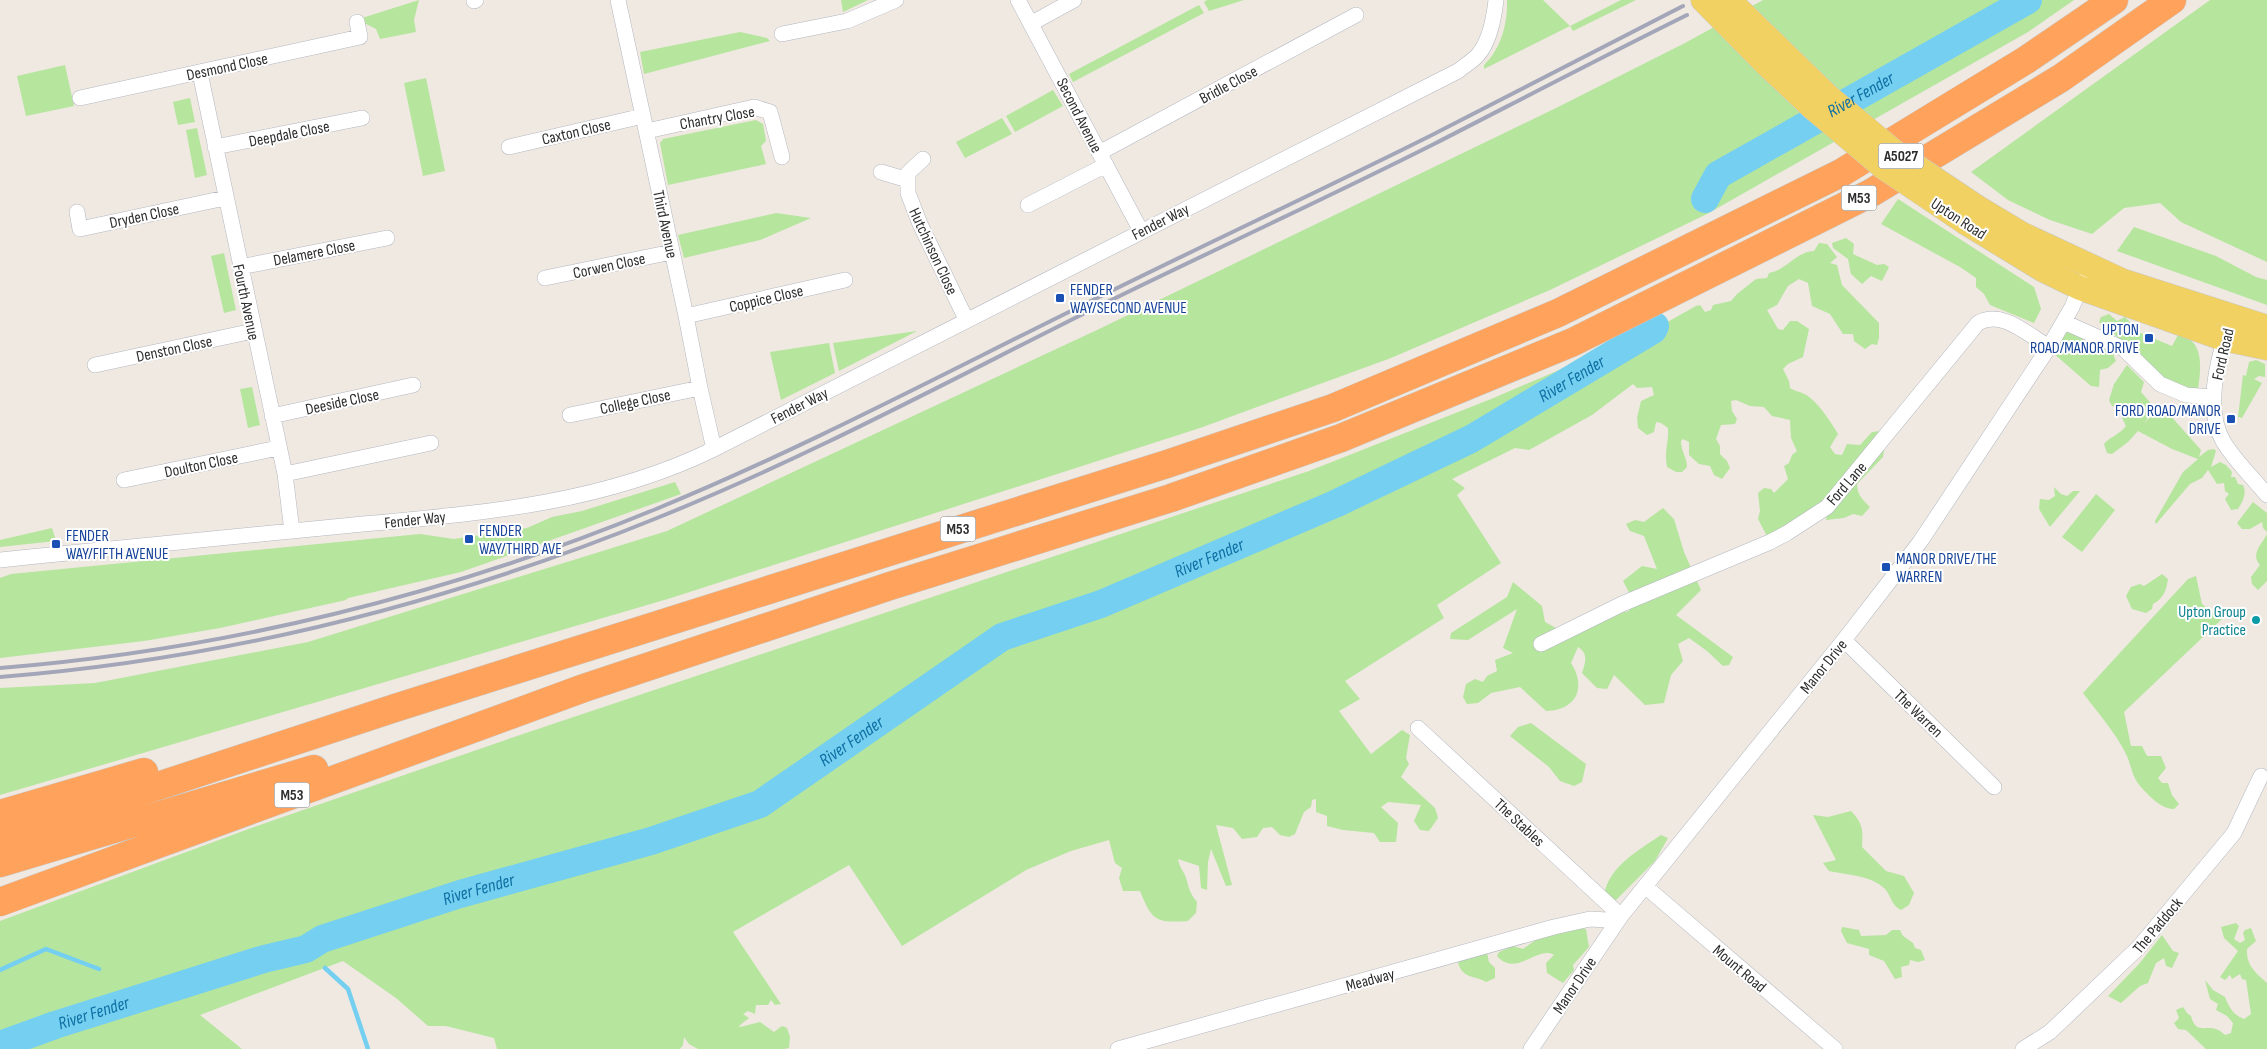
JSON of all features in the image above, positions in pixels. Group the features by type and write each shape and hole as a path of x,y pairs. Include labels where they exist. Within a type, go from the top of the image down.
{"highway":[{"name":"M53","path":"0,838 395,708 1167,464 1333,408 1558,313 1841,173 2026,60 2114,0"},
{"name":"M53","path":"0,902 584,688 890,586 1181,494 1341,438 1573,342 1871,193 2061,78 2172,0"},
{"name":"M53","path":"0,863 584,688"},
{"name":"M53","path":"0,814 139,774 395,708"}],"main road":[{"name":"Upton Road","path":"1703,0 1768,66 1821,103"},
{"name":"Upton Road","path":"1729,0 1821,103 1883,167 1972,215 2022,234 2124,281 2267,327"},
{"name":"Upton Road","path":"1972,215 2043,270 2080,288 2224,339 2267,348"}],"street":[{"name":"Third Avenue","path":"618,0 714,449"},
{"path":"782,34 848,21 896,0"},
{"name":"Second Avenue","path":"1018,0 1032,23 1141,231"},
{"path":"1032,23 1074,0"},
{"name":"Fender Way","path":"0,560 505,510 599,492 652,474 714,449 966,319 1458,71 1477,55 1491,28 1495,15 1496,0"},
{"name":"Bridle Close","path":"1028,206 1103,159 1356,15"},
{"name":"Desmond Close","path":"80,98 360,37 357,22"},
{"name":"Fourth Avenue","path":"200,73 253,331 285,474 292,531"},
{"name":"Chantry Close","path":"647,131 754,107 770,112 782,157"},
{"name":"Caxton Close","path":"509,147 642,116"},
{"name":"Deepdale Close","path":"215,147 362,118"},
{"path":"881,172 908,180 908,173 923,158"},
{"name":"Hutchinson Close","path":"908,180 908,193 920,224 966,319"},
{"name":"Dryden Close","path":"77,212 80,229 225,198"},
{"name":"Delamere Close","path":"240,267 387,238"},
{"name":"Corwen Close","path":"545,278 672,252"},
{"name":"Manor Drive","path":"1531,1049 1622,916 1844,640 1920,542 2049,347 2064,322 2089,265"},
{"name":"Coppice Close","path":"686,316 845,280"},
{"name":"Ford Road","path":"2231,316 2224,339 2213,397 2214,415 2223,441 2267,495"},
{"name":"Ford Lane","path":"1541,644 1622,604 1770,542 1827,507 1978,323 1986,319 2002,319 2049,347"},
{"path":"2064,322 2124,349 2160,384 2186,395 2213,397"},
{"name":"Denston Close","path":"95,365 253,331"},
{"name":"Deeside Close","path":"272,416 413,385"},
{"name":"College Close","path":"570,415 700,388"},
{"path":"285,474 431,443"},
{"name":"Doulton Close","path":"124,480 278,448"},
{"name":"The Warren","path":"1844,640 1994,787"},
{"name":"The Stables","path":"1418,728 1622,916"},
{"name":"The Paddock","path":"2023,1049 2050,1032 2139,947 2234,833 2261,776"},
{"name":"Mount Road","path":"1646,887 1832,1048"},
{"name":"Meadway","path":"1118,1049 1554,927 1590,918 1607,920 1622,916"}],"green space":[{"path":"419,0 414,20 416,32 380,39 376,29 364,23 362,18"},
{"path":"841,0 868,0 843,12"},
{"path":"1207,0 1244,0 1209,11 1204,2"},
{"path":"1507,0 1543,0 1570,26 1484,69 1484,65 1490,59 1499,43 1505,26"},
{"path":"1621,0 1636,0 1573,31 1570,26"},
{"path":"1763,0 2074,0 2028,32 1707,214 1550,290 1391,358 1200,428 671,598 0,795 0,688 95,683 308,642 667,531 1097,330 1558,107 1685,43"},
{"path":"2210,0 2267,0 2267,262 2181,222 2160,203 2124,208 2092,234 2050,220 2008,200 1971,172"},
{"path":"1199,5 1204,13 1073,82 1069,74"},
{"path":"740,32 767,38 770,41 644,74 640,52"},
{"path":"65,65 74,106 26,116 17,76"},
{"path":"426,78 445,171 423,176 404,83"},
{"path":"1053,90 1063,106 1015,132 1006,116"},
{"path":"190,98 195,122 178,125 173,102"},
{"path":"1002,118 1012,134 965,158 956,142"},
{"path":"756,120 763,124 766,141 761,146 766,164 668,185 660,143 663,139"},
{"path":"197,128 207,175 195,178 186,130"},
{"path":"1898,199 2034,287 2041,309 2034,323 1990,305 1984,294 1976,287 1976,278 1960,267 1881,224"},
{"path":"776,213 811,218 760,240 684,258 678,235"},
{"path":"2134,227 2216,256 2256,277 2267,280 2267,305 2117,251"},
{"path":"1846,238 1854,244 1853,254 1877,265 1884,264 1889,267 1882,281 1871,276 1862,284 1851,274 1848,259 1833,248 1832,243"},
{"path":"1819,243 1827,244 1837,257 1830,263 1837,265 1842,285 1879,323 1877,345 1872,344 1865,349 1854,341 1853,334 1843,334 1830,314 1812,306 1808,283 1799,279 1788,286 1777,305 1767,310 1778,329 1783,330 1790,321 1797,321 1809,329 1803,357 1788,364 1783,369 1790,388 1813,400 1838,434 1830,447 1835,454 1842,455 1847,444 1860,445 1872,432 1880,431 1886,437 1883,457 1857,484 1859,494 1870,507 1862,516 1853,514 1844,518 1826,520 1827,514 1770,542 1758,519 1760,511 1758,493 1764,488 1771,489 1774,493 1788,479 1784,466 1789,463 1792,455 1797,451 1791,438 1790,420 1772,416 1764,407 1750,406 1736,400 1731,401 1732,411 1737,419 1735,424 1721,425 1716,439 1720,446 1720,454 1727,461 1730,468 1722,479 1714,475 1710,466 1699,464 1689,455 1689,442 1683,439 1681,445 1687,467 1682,472 1676,472 1667,467 1668,428 1656,422 1654,432 1647,435 1638,428 1637,418 1641,401 1654,395 1652,387 1637,388 1633,384 1592,415 1529,450 1515,448 1452,479 1465,488 1457,495 1501,563 1437,605 1444,618 1345,681 1360,699 1339,711 1371,754 1402,730 1410,735 1406,758 1409,764 1401,777 1435,808 1438,818 1429,831 1420,830 1414,821 1421,805 1388,802 1381,807 1398,823 1396,842 1380,842 1374,833 1343,830 1327,826 1327,816 1316,812 1316,799 1312,800 1311,807 1304,812 1295,834 1289,837 1280,835 1272,827 1263,828 1257,837 1242,839 1233,828 1216,825 1232,885 1226,886 1211,849 1208,862 1207,890 1201,888 1199,866 1178,859 1190,892 1197,902 1196,913 1188,921 1177,922 1156,918 1148,909 1140,891 1123,891 1119,878 1122,868 1115,863 1109,840 1071,851 1026,870 902,946 849,865 733,932 781,1004 775,1005 771,1000 768,1005 756,1005 755,1014 748,1011 743,1014 749,1018 739,1026 760,1022 774,1032 782,1026 787,1028 790,1037 789,1048 784,1049 698,1049 689,1044 684,1037 683,1045 680,1049 497,1049 494,1038 446,1026 428,1026 396,998 343,961 200,1015 242,1049 0,1049 0,921 257,826 514,737 1309,471 1491,399 1653,330 1696,306 1700,305 1705,312 1711,310 1713,305 1731,301 1756,279 1767,278 1769,273 1781,268 1801,254 1814,251"},
{"path":"224,253 236,310 224,313 211,256"},
{"path":"2109,314 2117,321 2125,317 2131,323 2131,329 2172,346 2178,335 2193,342 2197,349 2200,364 2198,389 2189,390 2162,377 2141,356 2099,322 2101,317"},
{"path":"2074,329 2081,333 2084,342 2095,343 2113,354 2116,361 2108,368 2100,370 2099,387 2091,386 2053,353 2066,333"},
{"path":"917,331 839,371 833,343"},
{"path":"829,343 835,373 781,400 770,352"},
{"path":"2256,360 2265,364 2265,377 2259,376 2254,379 2262,383 2242,418 2238,417 2243,375 2246,376 2249,362"},
{"path":"2127,365 2144,382 2141,392 2154,407 2149,410 2150,415 2144,424 2161,405 2201,450 2199,457 2208,450 2214,449 2216,451 2211,467 2220,462 2226,465 2232,472 2231,477 2235,477 2238,484 2243,485 2243,500 2238,509 2231,510 2225,499 2229,494 2225,491 2224,483 2217,484 2208,470 2202,478 2190,484 2156,524 2155,521 2183,472 2198,459 2172,449 2138,431 2128,442 2112,454 2107,453 2104,444 2126,426 2122,418 2122,409 2112,406 2109,400 2114,384"},
{"path":"252,387 260,425 248,428 240,389"},
{"path":"675,482 681,494 461,572 220,628 144,641 0,658 0,578 11,574 420,534 454,539 527,528 552,517 582,511"},
{"path":"2054,487 2061,494 2067,496 2073,491 2080,491 2050,527 2039,509 2040,499 2049,500 2055,496"},
{"path":"2096,494 2115,510 2082,552 2062,537"},
{"path":"2253,502 2267,513 2267,532 2263,528 2262,522 2250,529 2242,529 2237,523"},
{"path":"1663,508 1674,519 1684,552 1701,590 1676,615 1733,657 1729,665 1723,666 1689,638 1678,644 1683,661 1671,675 1664,703 1645,705 1614,675 1607,689 1597,688 1582,673 1585,656 1578,647 1571,663 1576,672 1578,689 1576,696 1565,707 1546,711 1520,687 1491,693 1478,703 1467,704 1463,697 1466,684 1475,679 1483,682 1487,676 1497,671 1495,660 1513,653 1503,648 1517,609 1468,640 1450,639 1451,633 1507,597 1513,582 1542,606 1545,622 1556,628 1629,611 1631,596 1623,581 1642,566 1657,569 1644,536 1630,531 1626,524 1635,520 1644,522"},
{"path":"52,528 56,541 0,547 0,540"},
{"path":"2267,534 2267,581 2258,590 2252,584 2251,577 2260,565 2256,557 2260,545"},
{"path":"2162,574 2168,579 2164,594 2153,604 2152,609 2146,613 2132,609 2126,596 2131,587 2140,584 2144,586"},
{"path":"2196,576 2202,604 2222,619 2124,712 2131,746 2142,746 2147,756 2161,756 2166,768 2158,778 2162,783 2168,783 2172,795 2179,804 2174,809 2169,809 2155,801 2137,782 2122,746 2083,693 2188,579"},
{"path":"1531,723 1586,764 1582,782 1574,786 1560,781 1549,767 1510,736 1518,727"},
{"path":"1851,811 1861,827 1862,847 1886,871 1904,876 1914,893 1909,905 1901,910 1895,906 1885,889 1879,884 1866,878 1829,871 1823,863 1836,860 1813,815 1828,817"},
{"path":"1661,835 1668,838 1655,861 1613,903 1604,895 1607,885 1618,867"},
{"path":"2236,923 2239,926 2234,939 2240,943 2245,940 2243,933 2245,930 2251,928 2256,941 2247,949 2248,960 2252,969 2267,983 2267,1049 2206,1049 2186,1030 2178,1029 2174,1023 2179,1018 2176,1010 2183,1007 2194,1023 2200,1028 2214,1029 2225,1035 2231,1033 2233,1023 2227,1016 2216,1010 2218,1004 2210,999 2205,980 2213,990 2225,997 2234,1013 2244,1019 2251,1014 2246,980 2242,979 2240,974 2232,979 2230,975 2225,980 2220,977 2238,951 2224,938 2221,927"},
{"path":"1580,927 1586,929 1589,947 1573,965 1574,970 1563,983 1547,973 1546,963 1554,955 1548,953 1541,954 1512,964 1504,962 1497,956 1499,952 1513,946 1523,949 1537,939"},
{"path":"1842,927 1859,930 1861,936 1886,935 1892,930 1900,930 1903,936 1913,943 1915,948 1921,950 1925,960 1918,962 1910,960 1909,965 1901,967 1902,977 1895,979 1884,961 1869,955 1869,949 1847,943 1841,931"},
{"path":"2162,935 2173,951 2179,953 2172,968 2166,966 2164,958 2156,963 2148,983 2140,986 2121,1003 2108,996 2139,964"},
{"path":"1487,953 1489,962 1495,968 1495,978 1486,982 1469,976 1460,968 1458,963 1460,961"}],"waterway":[{"name":"River Fender","path":"1705,199 1718,175 2028,0"},
{"name":"River Fender","path":"0,1045 55,1025 264,959 306,949 322,939 460,894 651,841 760,804 1002,637 1101,604 1335,504 1471,439 1653,330 1655,326"},
{"path":"0,970 46,949 99,969"},
{"path":"306,949 312,958"},
{"path":"325,968 348,989 368,1049"}],"railway":[{"path":"0,668 84,660 168,648 334,614 497,568 577,540 656,509 765,462 872,410 1430,136 1683,6"},
{"path":"0,677 168,657 334,623 417,601 498,576 657,518 820,446 1087,312 1391,166 1687,15"}],"place":[{"name":"FENDER WAY/SECOND AVENUE","path":"1060,298"},
{"name":"UPTON ROAD/MANOR DRIVE","path":"2149,338"},
{"name":"FORD ROAD/MANOR DRIVE","path":"2231,419"},
{"name":"FENDER WAY/THIRD AVE","path":"469,539"},
{"name":"FENDER WAY/FIFTH AVENUE","path":"56,544"},
{"name":"MANOR DRIVE/THE WARREN","path":"1886,567"},
{"name":"Upton Group Practice","path":"2256,620"}]}
